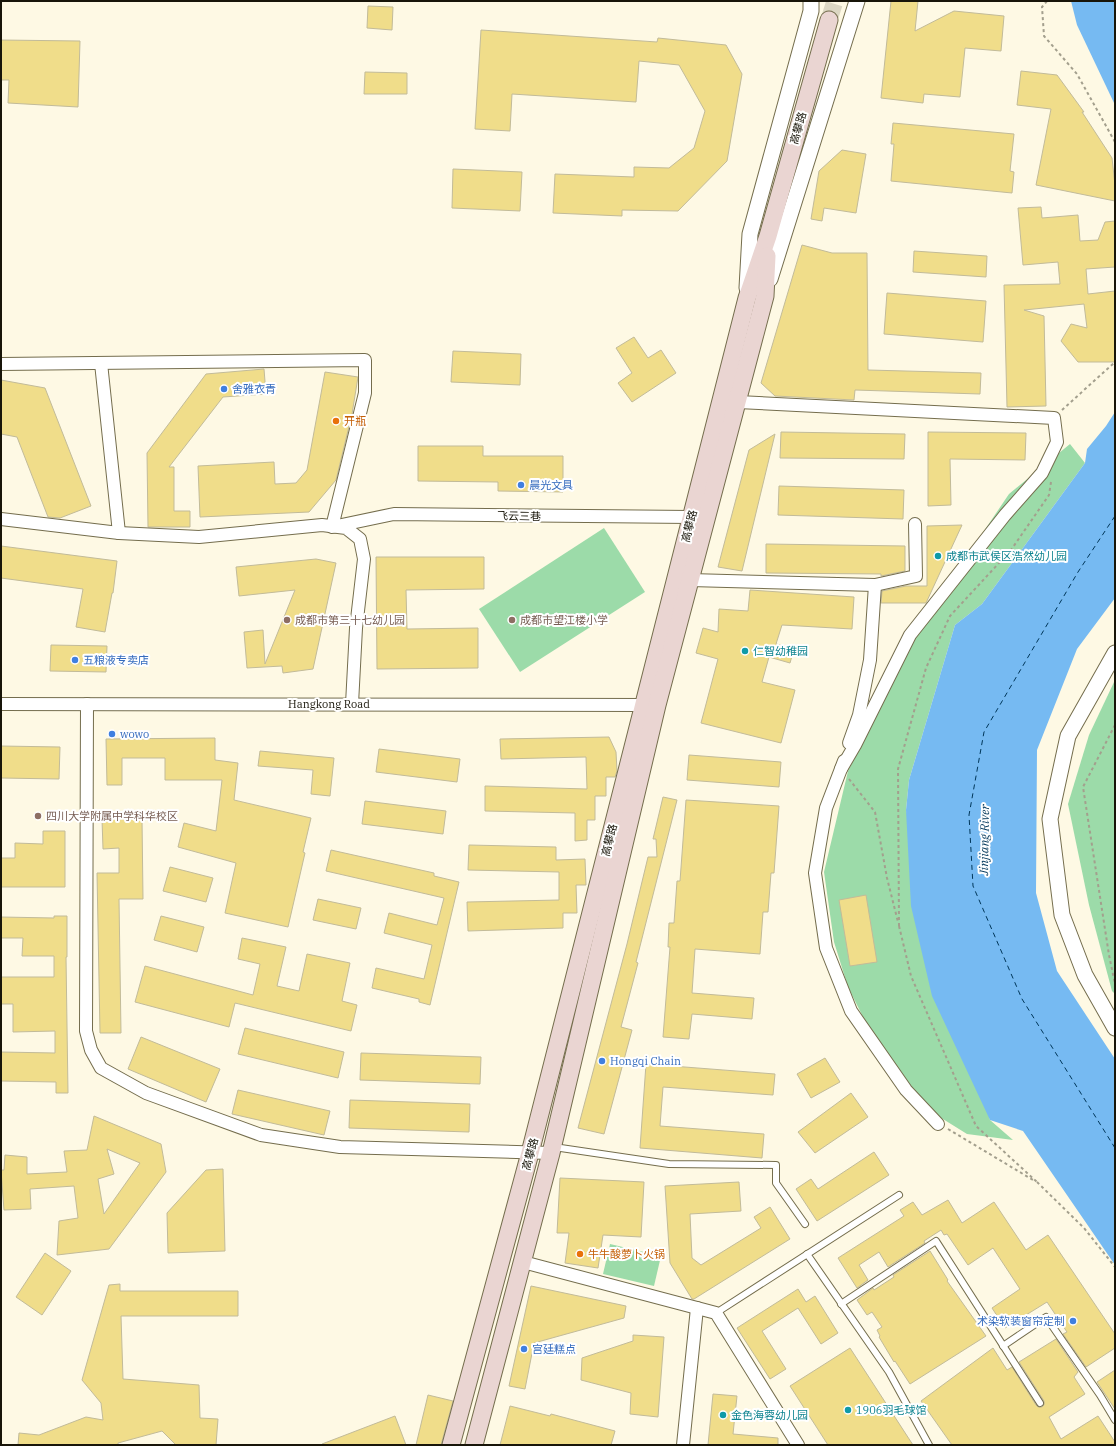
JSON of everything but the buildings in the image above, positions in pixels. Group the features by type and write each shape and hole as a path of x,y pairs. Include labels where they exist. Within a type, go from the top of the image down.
{"main road":[{"name":"高攀路","path":"451,1445 650,705 698,519 747,298 768,236 829,20"},
{"name":"高攀路","path":"474,1445 552,1150 650,705 690,580 698,519 738,402 765,296 768,236"}],"street":[{"path":"844,1 849,7 851,20"},
{"path":"765,296 781,240 857,1"},
{"path":"747,298 750,234 813,4"},
{"path":"1,364 365,360 365,393 332,527"},
{"path":"101,363 119,533"},
{"path":"738,402 1054,418 1057,442 1042,473 1005,515 910,635 855,745 841,769"},
{"name":"飞云三巷","path":"332,527 394,514 698,519"},
{"path":"1,519 119,533 199,537 322,526 346,528 360,539 364,559 356,628 352,704"},
{"path":"690,580 875,586 916,576 915,524"},
{"path":"875,586 870,660 859,715 826,808 815,873 826,948 851,1011 906,1090 938,1124"},
{"path":"1115,653 1068,736 1050,819 1062,915 1085,975 1115,1028"},
{"name":"Hangkong Road","path":"1,704 650,705"},
{"path":"87,704 86,1031 90,1050 101,1068 146,1094 261,1135 340,1147 530,1153 552,1150"},
{"path":"523,1262 716,1313 798,1445"},
{"path":"683,1445 697,1308"}],"lane":[{"path":"552,1150 669,1164 776,1165 776,1183 805,1224"},
{"path":"716,1313 898,1195"},
{"path":"841,1304 936,1241 1040,1403"},
{"path":"806,1254 889,1372 929,1445"},
{"path":"1003,1346 1046,1317 1100,1394 1115,1420"}],"path":[{"path":"1047,1 1042,7 1044,36 1077,74 1115,142"},
{"path":"1054,418 1115,362"},
{"path":"899,926 898,769 926,668 950,616 1011,550 1049,495 1051,480"},
{"path":"1115,725 1083,787 1109,955 1115,984"},
{"path":"841,769 875,812 887,878 911,976 976,1126 1084,1228 1115,1268"},
{"path":"938,1124 1037,1182"}],"green space":[{"path":"1070,444 1085,463 982,604 955,625 909,780 906,810 990,1120 1013,1140 967,1134 922,1106 867,1025 848,987 834,942 824,872 848,771 917,630 1009,494"},
{"path":"604,528 645,592 520,672 479,609"},
{"path":"1115,680 1115,994 1112,991 1089,905 1068,804 1089,735"},
{"path":"610,1244 661,1256 654,1286 603,1274"}],"water":[{"path":"1071,1 1115,1 1115,105 1077,25"},
{"name":"Jinjiang River","path":"1115,412 1115,598 1077,649 1037,750 1036,893 1057,971 1115,1059 1115,1265 1023,1131 990,1120 932,996 911,906 906,810 909,780 955,625 982,604 1085,463 1087,449 1106,426"}],"ferry route":[{"path":"1115,516 1078,572 984,732 969,815 973,886 1022,999 1115,1148"}],"tunnel":[{"path":"829,20 835,1"}],"place":[{"name":"舍雅衣青","path":"224,389"},
{"name":"开瓶","path":"336,421"},
{"name":"晨光文具","path":"521,485"},
{"name":"成都市武侯区浩然幼儿园","path":"938,556"},
{"name":"成都市第三十七幼儿园","path":"287,620"},
{"name":"成都市望江楼小学","path":"512,620"},
{"name":"仁智幼稚园","path":"745,651"},
{"name":"五粮液专卖店","path":"75,660"},
{"name":"wowo","path":"112,734"},
{"name":"四川大学附属中学科华校区","path":"38,816"},
{"name":"Hongqi Chain","path":"602,1061"},
{"name":"牛牛酸萝卜火锅","path":"580,1254"},
{"name":"术染软装窗帘定制","path":"1073,1321"},
{"name":"宫廷糕点","path":"524,1349"},
{"name":"1906羽毛球馆","path":"848,1410"},
{"name":"金色海蓉幼儿园","path":"723,1415"}]}
